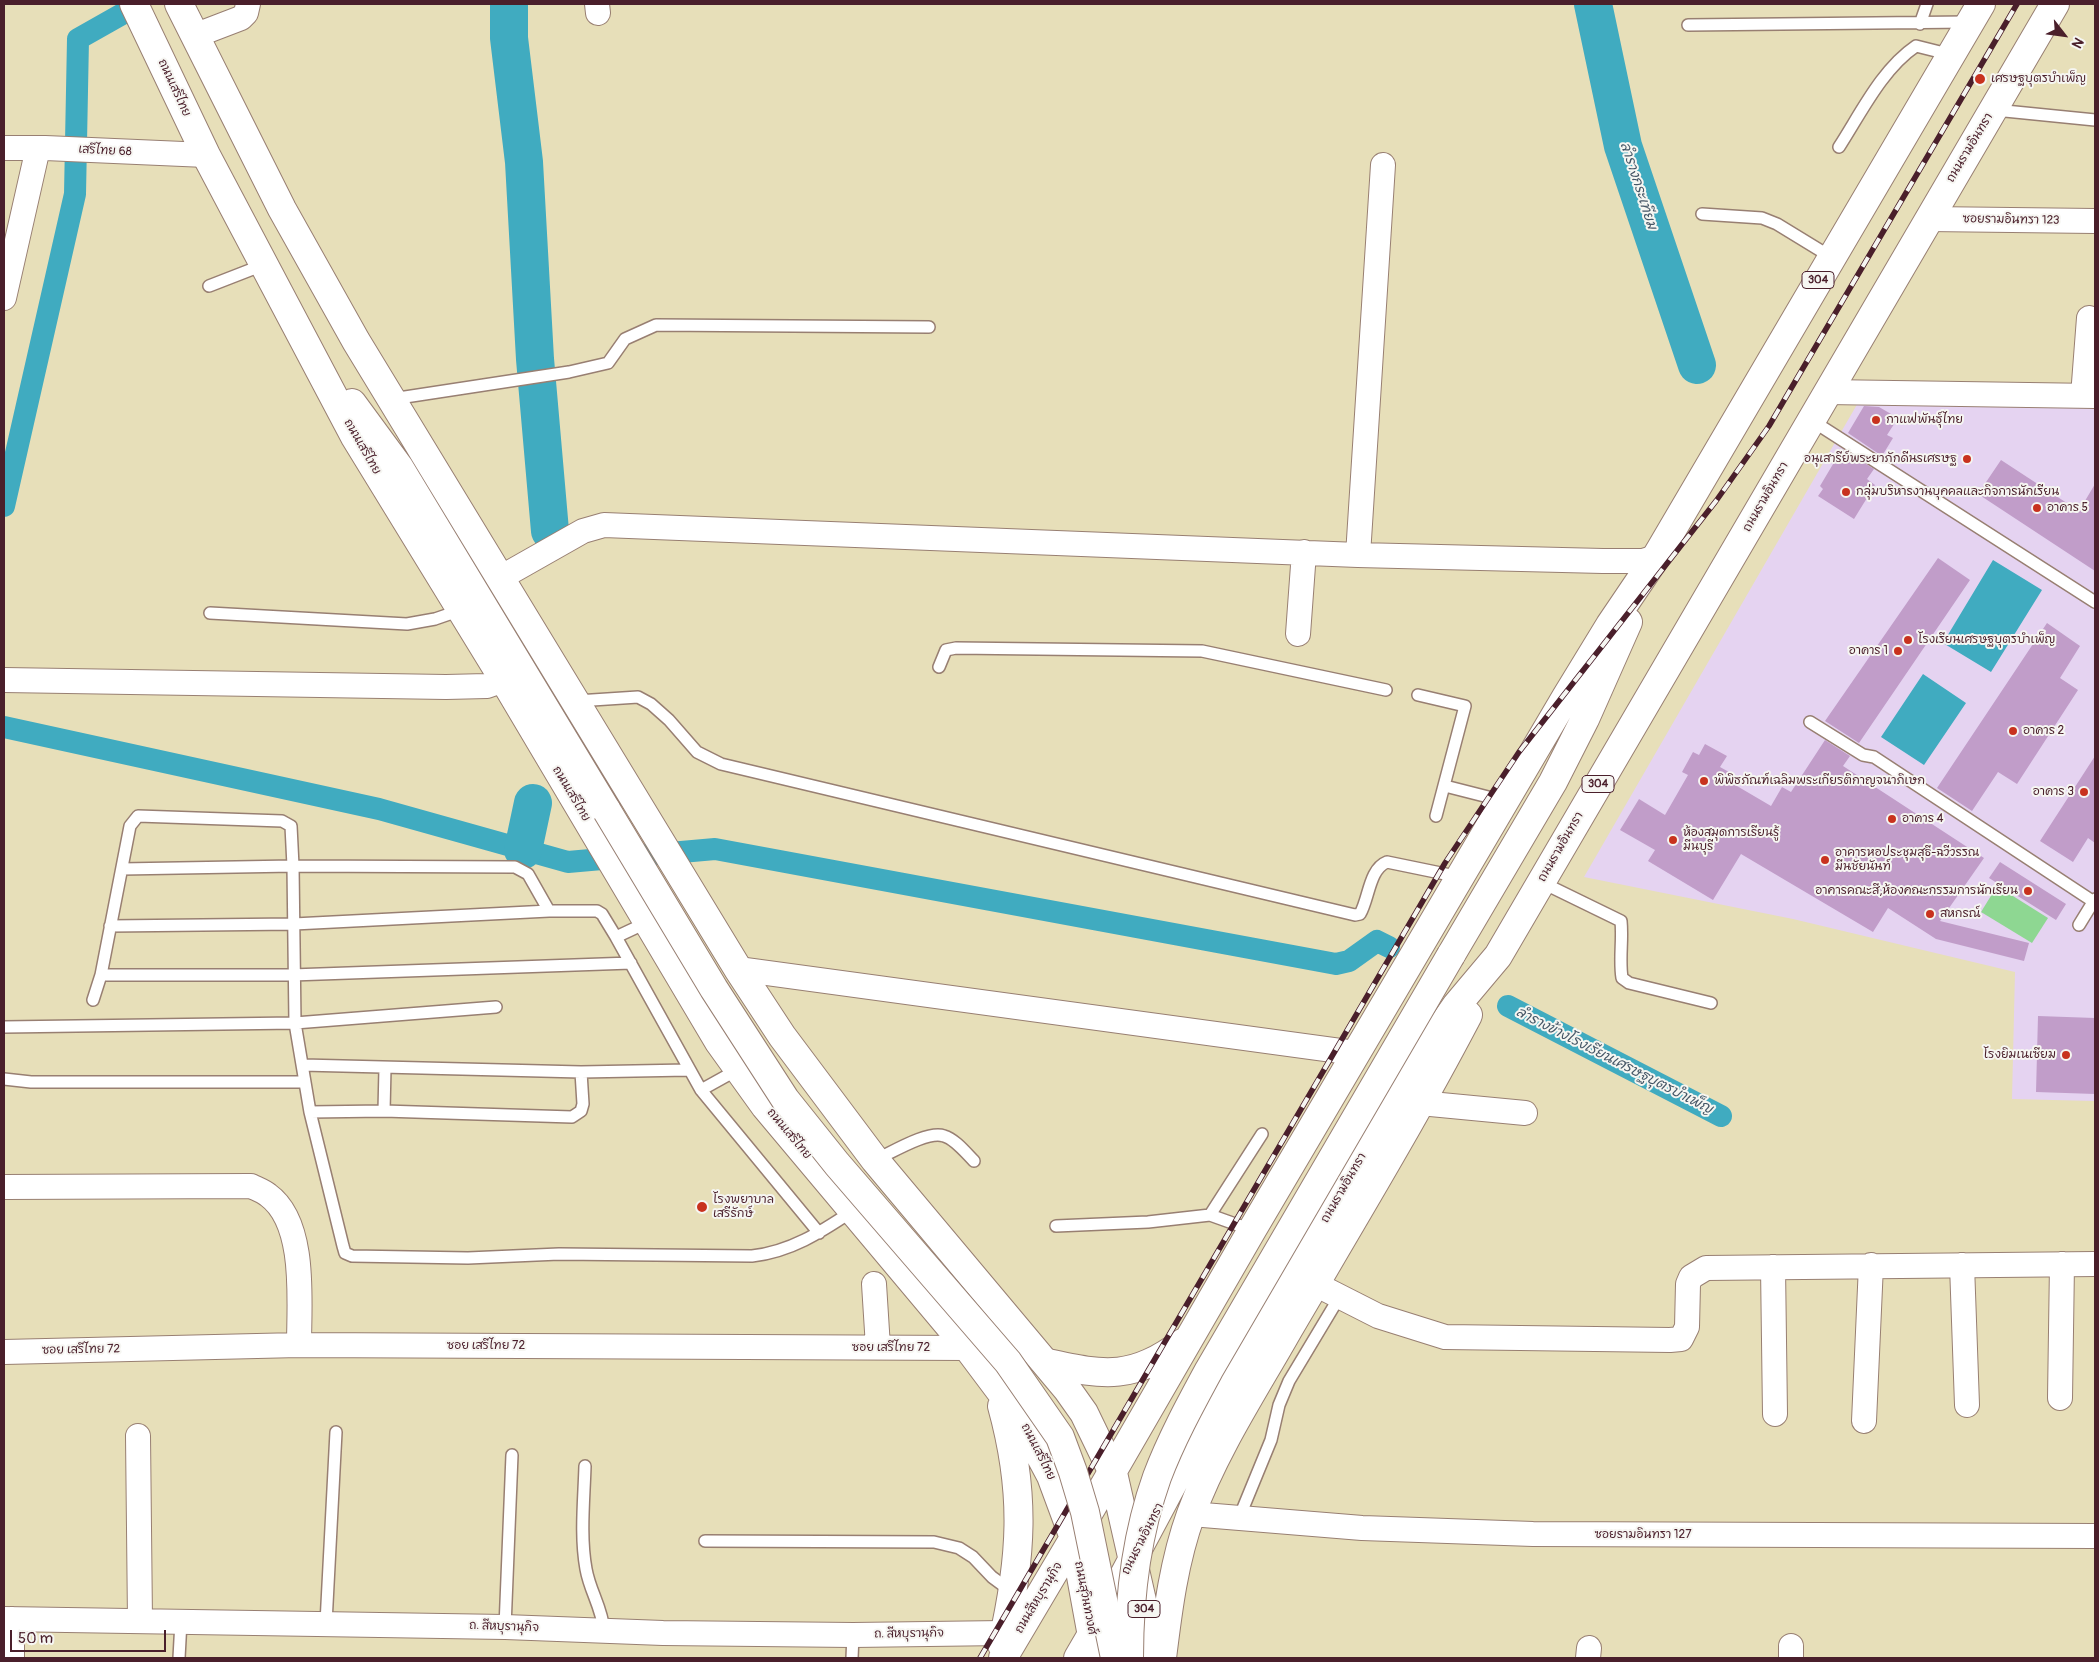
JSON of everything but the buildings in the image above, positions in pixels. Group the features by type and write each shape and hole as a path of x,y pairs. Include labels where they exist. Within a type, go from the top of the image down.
{"main road":[{"name":"ถนนเสรีไทย","path":"134,4 206,155 355,437 504,680 737,1070 851,1212 995,1382 1036,1445 1051,1476 1074,1538"},
{"name":"ถนนรามอินทรา","path":"1094,1646 1133,1559 1200,1433 1330,1211 1418,1062 1456,1006 1498,956 1928,219 2056,4"},
{"name":"304","path":"1074,1538 1355,1053 1504,801 1610,625 1656,557 1976,13"},
{"path":"188,22 282,209 392,399 738,969 782,1036 875,1160 1047,1363 1084,1413 1113,1473"},
{"path":"316,361 360,412 399,467 714,989 786,1099 838,1164 1008,1362 1060,1437 1085,1512 1115,1658"},
{"path":"1129,1658 1129,1623 1134,1568 1144,1517 1157,1477 1182,1422 1208,1370 1561,767 1602,684 1656,557"},
{"path":"1162,1658 1171,1592 1191,1514 1218,1452 1420,1103 1498,956"},
{"path":"806,1155 820,1157 834,1152 841,1144 849,1124"},
{"path":"1279,1185 1330,1211"},
{"path":"1047,1363 1086,1372 1126,1372 1161,1359 1188,1340"},
{"path":"995,1382 1013,1446 1018,1487 1018,1562 1002,1650"},
{"name":"304","path":"1113,1473 1155,1658"},
{"name":"ถนนสุวินทวงศ์","path":"1074,1538 1094,1646"},
{"name":"ถนนสีหบุรานุกิจ","path":"1002,1650 1074,1538"},
{"path":"1078,1658 1094,1646"}],"street":[{"path":"188,22 240,18 246,13 248,4"},
{"name":"เสรีไทย 68","path":"4,148 206,155"},
{"path":"4,298 41,148"},
{"path":"1358,555 1383,165"},
{"name":"ซอยรามอินทรา 123","path":"1928,219 2095,221"},
{"path":"1827,392 2089,396 2088,318"},
{"path":"500,578 583,530 604,525 1358,555 1613,561 1642,561 1656,557"},
{"path":"1298,634 1304,552"},
{"path":"4,680 446,687 487,686 504,680"},
{"path":"738,969 1355,1053"},
{"path":"1420,1103 1525,1113"},
{"path":"4,1188 251,1186 269,1195 284,1214 296,1246 299,1346"},
{"path":"2060,1398 2062,1264"},
{"path":"1315,1284 1378,1316 1445,1337 1674,1340 1681,1339 1686,1332 1688,1284 1695,1274 1706,1268 2095,1264"},
{"path":"1962,1265 1967,1405"},
{"path":"1864,1421 1871,1266"},
{"path":"1773,1267 1775,1414"},
{"path":"874,1284 878,1347"},
{"name":"ซอย เสรีไทย 72","path":"4,1352 299,1346 968,1348"},
{"path":"138,1436 140,1621"},
{"name":"ซอยรามอินทรา 127","path":"1191,1514 1362,1528 1533,1534 2095,1536"},
{"path":"8,1619 12,1658"},
{"name":"ถ. สีหบุรานุกิจ","path":"8,1619 505,1626 604,1631 853,1635 1002,1650"}],"lane":[{"path":"1920,24 1927,4"},
{"path":"1688,24 1920,24 1976,13"},
{"path":"1839,147 1882,80 1903,55 1916,46 1952,55"},
{"path":"1993,110 2095,120"},
{"path":"1702,214 1762,218 1777,224 1831,257"},
{"path":"209,286 263,265"},
{"path":"392,399 569,372 608,363 625,339 656,325 929,327"},
{"path":"1811,420 2095,602"},
{"path":"210,613 408,624 435,619 460,610"},
{"path":"939,667 946,650 956,648 1202,651 1386,690"},
{"path":"1418,695 1465,706 1436,816"},
{"path":"576,701 638,698 651,704 669,720 697,752 721,764 1355,915 1360,914 1363,908 1376,870 1388,862 1460,877"},
{"path":"1810,722 1863,755 1874,757 2094,901 2079,924"},
{"path":"1445,786 1504,801"},
{"path":"93,1000 101,975 130,826 138,816 288,822 291,826 293,866 294,924 292,975 294,1023 310,1112 345,1253 352,1256 468,1258 559,1254 752,1256 782,1250 819,1233 851,1212"},
{"path":"122,869 293,866 515,867 528,874 549,911"},
{"path":"1541,882 1621,921 1623,941 1619,962 1622,978 1648,988 1711,1003"},
{"path":"110,926 294,924 549,911 597,911 602,914 616,938 700,1090 819,1233"},
{"path":"616,938 648,922"},
{"path":"101,975 292,975 630,963"},
{"path":"4,1026 294,1023 496,1008"},
{"path":"303,1066 582,1072 688,1070"},
{"path":"384,1111 385,1068"},
{"path":"700,1090 737,1070"},
{"path":"310,1112 384,1111 572,1117 581,1111 583,1104 582,1072"},
{"path":"4,1079 31,1082 306,1082"},
{"path":"875,1160 927,1136 937,1134 946,1136 974,1161"},
{"path":"1210,1215 1262,1134"},
{"path":"1056,1226 1148,1222 1210,1215 1252,1230"},
{"path":"1239,1518 1271,1440 1279,1405 1290,1381 1340,1296"},
{"path":"326,1624 336,1432"},
{"path":"505,1626 512,1454"},
{"path":"585,1466 584,1554 587,1572 603,1614 604,1631"},
{"path":"705,1540 934,1542 959,1548 973,1557 992,1577 1013,1592"},
{"path":"180,1658 181,1621"},
{"path":"852,1658 853,1635"}],"shaded area":[{"name":"โรงเรียนเศรษฐบุตรบำเพ็ญ","path":"1859,401 2095,403 2095,1101 2012,1099 2015,972 1793,919 1584,877"}],"green space":[{"path":"1997,886 2048,918 2032,943 1981,912"}],"water":[{"path":"1993,560 2042,590 1991,672 1943,643"},
{"path":"1923,674 1966,703 1924,765 1881,737"}],"waterway":[{"path":"4,506 75,194 78,39 140,4"},
{"path":"509,4 509,38 524,162 535,359 550,531"},
{"name":"ลำรางกระเทียม","path":"1593,4 1623,146 1697,365"},
{"path":"4,727 379,809 568,862 715,849 1336,964 1349,961 1377,941 1389,947"},
{"path":"523,850 533,803"},
{"name":"ลำรางข้างโรงเรียนเศรษฐบุตรบำเพ็ญ","path":"1508,1006 1721,1116"}],"railway":[{"path":"980,1658 1445,863 1519,752 1716,501 1769,426 2017,4"}],"place":[{"name":"เศรษฐบุตรบำเพ็ญ","path":"1980,79"},
{"name":"กาแฟพันธ์ุไทย","path":"1876,420"},
{"name":"อนุเสารีย์พระยาภักดีนรเศรษฐ","path":"1967,459"},
{"name":"กลุ่มบริหารงานบุคคลและกิจการนักเรียน","path":"1846,492"},
{"name":"อาคาร 5","path":"2037,508"},
{"name":"โรงเรียนเศรษฐบุตรบำเพ็ญ","path":"1908,640"},
{"name":"อาคาร 1","path":"1898,651"},
{"name":"อาคาร 2","path":"2013,731"},
{"name":"พิพิธภัณฑ์เฉลิมพระเกียรติกาญจนาภิเษก","path":"1704,781"},
{"name":"อาคาร 3","path":"2084,792"},
{"name":"อาคาร 4","path":"1892,819"},
{"name":"ห้องสมุดการเรียนรู้ มีนบุรี","path":"1673,840"},
{"name":"อาคารหอประชุมสุธี-ฉวีวรรณ มีนชัยนันท์","path":"1825,860"},
{"name":"อาคารคณะสี,ห้องคณะกรรมการนักเรียน","path":"2028,891"},
{"name":"สหกรณ์","path":"1930,914"},
{"name":"โรงยิมเนเซียม","path":"2066,1055"},
{"name":"โรงพยาบาล เสรีรักษ์","path":"702,1207"}]}
